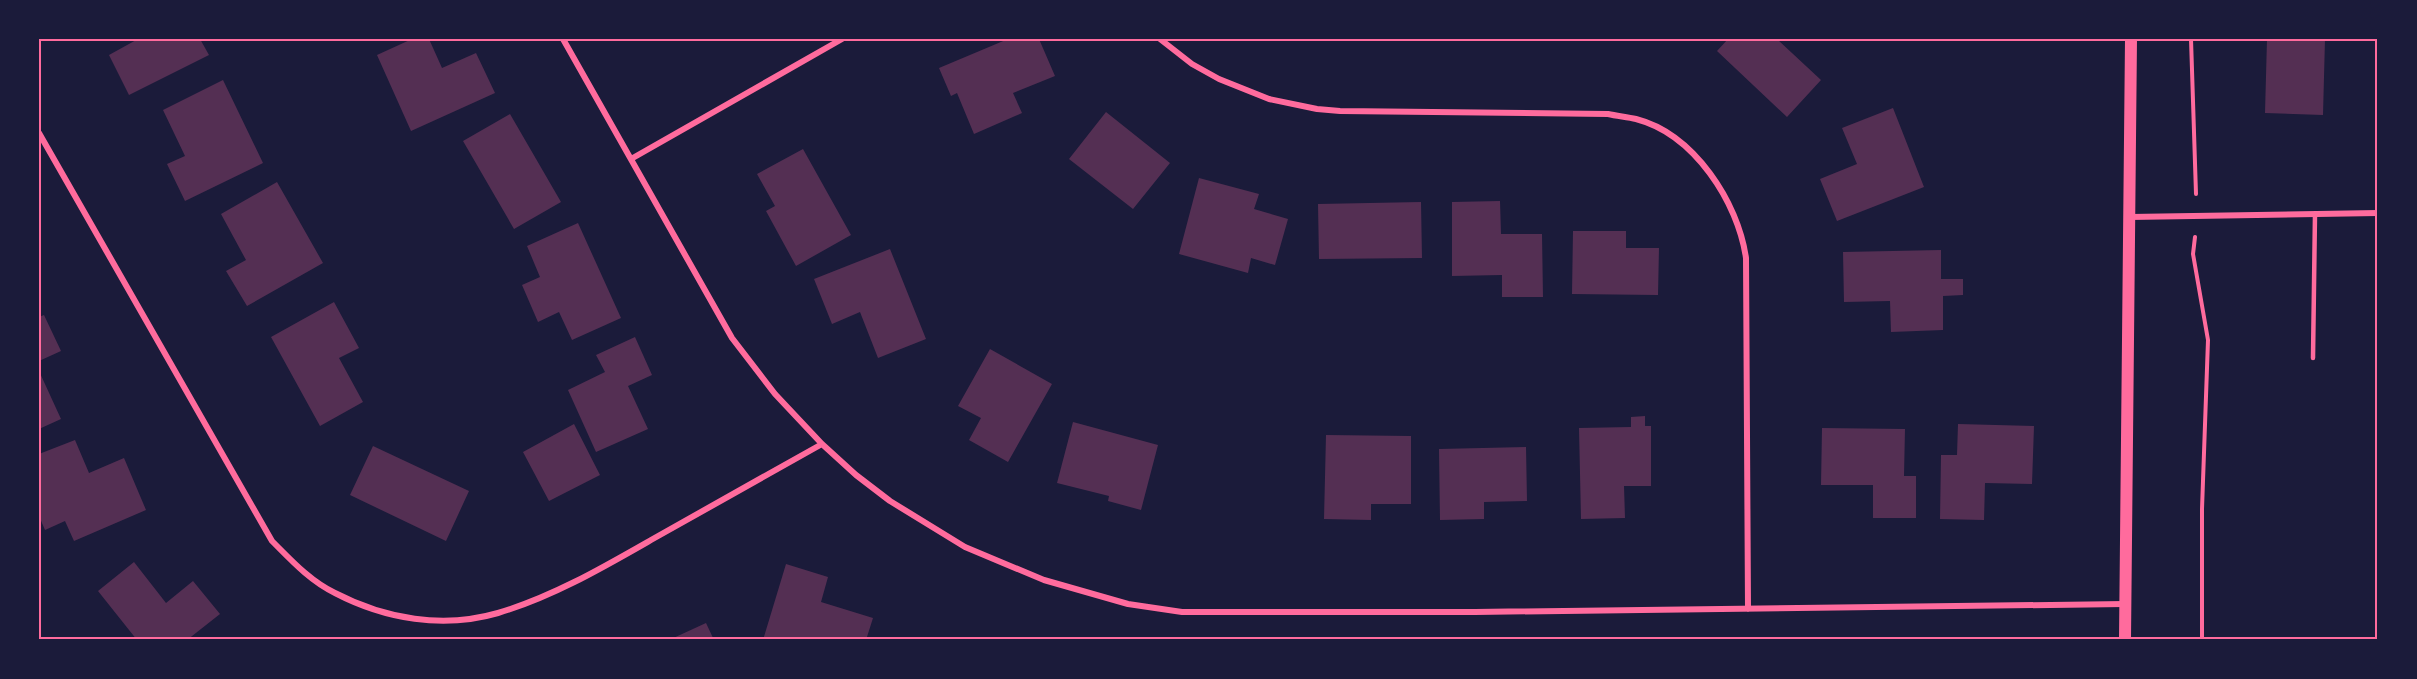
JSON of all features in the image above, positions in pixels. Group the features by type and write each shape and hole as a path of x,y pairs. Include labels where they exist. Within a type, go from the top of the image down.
{"main road":[{"path":"2125,640 2131,39"}],"street":[{"path":"563,39 732,338 775,394 822,444 856,475 891,501 965,547 1044,580 1128,604 1182,612 1748,609 2125,604"},
{"path":"631,159 842,39"},
{"path":"1160,39 1192,64 1219,79 1269,99 1340,111 1608,114 1637,119 1665,132 1696,157 1715,178 1736,217 1746,258 1748,609"},
{"path":"39,133 272,541 314,579 334,593 378,611 422,621 448,621 497,613 523,604 584,578 822,444"},
{"path":"2130,217 2378,213"}],"lane":[{"path":"2313,358 2315,214"}],"path":[{"path":"2191,39 2197,216 2193,254 2208,340 2202,509 2202,640"}],"building":[{"path":"138,39 200,39 209,55 129,95 109,55"},
{"path":"412,39 429,39 442,68 476,53 495,93 411,131 377,55"},
{"path":"1008,39 1039,39 1055,76 1013,93 1022,113 974,134 957,93 951,96 939,68"},
{"path":"1728,39 1777,39 1821,80 1787,117 1717,51"},
{"path":"2267,39 2325,39 2323,115 2265,113"},
{"path":"223,80 263,163 185,201 167,164 185,156 163,110"},
{"path":"1893,108 1924,187 1837,221 1820,179 1857,164 1842,128"},
{"path":"1106,112 1170,163 1133,209 1069,159"},
{"path":"510,114 561,202 514,229 463,141"},
{"path":"803,149 851,235 796,266 766,211 775,206 757,174"},
{"path":"1199,178 1259,194 1254,209 1288,219 1275,265 1251,258 1248,273 1179,254"},
{"path":"277,182 323,263 247,306 226,271 246,260 221,214"},
{"path":"1500,201 1501,234 1542,234 1543,297 1502,297 1502,275 1452,276 1452,202"},
{"path":"1421,202 1422,258 1319,259 1318,204"},
{"path":"578,223 621,318 572,340 559,312 538,322 522,285 540,277 527,246"},
{"path":"1573,231 1626,231 1626,248 1659,248 1658,295 1572,294"},
{"path":"890,249 926,339 878,358 860,312 832,324 814,279"},
{"path":"1941,250 1941,279 1963,279 1963,295 1943,296 1943,330 1891,332 1890,301 1844,302 1843,252"},
{"path":"334,302 359,348 339,358 363,402 320,426 271,337"},
{"path":"44,315 61,351 39,361 39,317"},
{"path":"635,337 652,375 628,386 648,429 596,452 568,390 605,372 596,355"},
{"path":"990,349 1052,384 1008,462 969,440 981,418 958,406"},
{"path":"39,371 61,419 39,429"},
{"path":"1645,416 1645,426 1651,426 1651,486 1624,486 1625,518 1581,519 1579,428 1631,427 1631,417"},
{"path":"1073,422 1158,445 1141,510 1108,501 1109,496 1057,483"},
{"path":"574,424 600,475 549,501 523,452"},
{"path":"1958,424 2034,426 2032,484 1985,483 1984,520 1940,519 1941,455 1957,455"},
{"path":"1822,428 1905,429 1904,476 1916,476 1916,518 1873,518 1873,485 1821,485"},
{"path":"1326,435 1411,436 1411,504 1371,504 1371,520 1324,519"},
{"path":"75,440 89,473 124,458 146,510 74,541 65,521 45,530 39,516 39,486 41,486 39,454"},
{"path":"373,446 469,491 446,541 350,495"},
{"path":"1526,447 1527,501 1484,502 1484,519 1440,520 1439,449"},
{"path":"134,562 166,603 193,581 220,614 187,640 137,640 98,591"},
{"path":"786,564 828,577 821,602 873,618 866,640 763,640"},
{"path":"706,623 714,640 669,640"}]}
